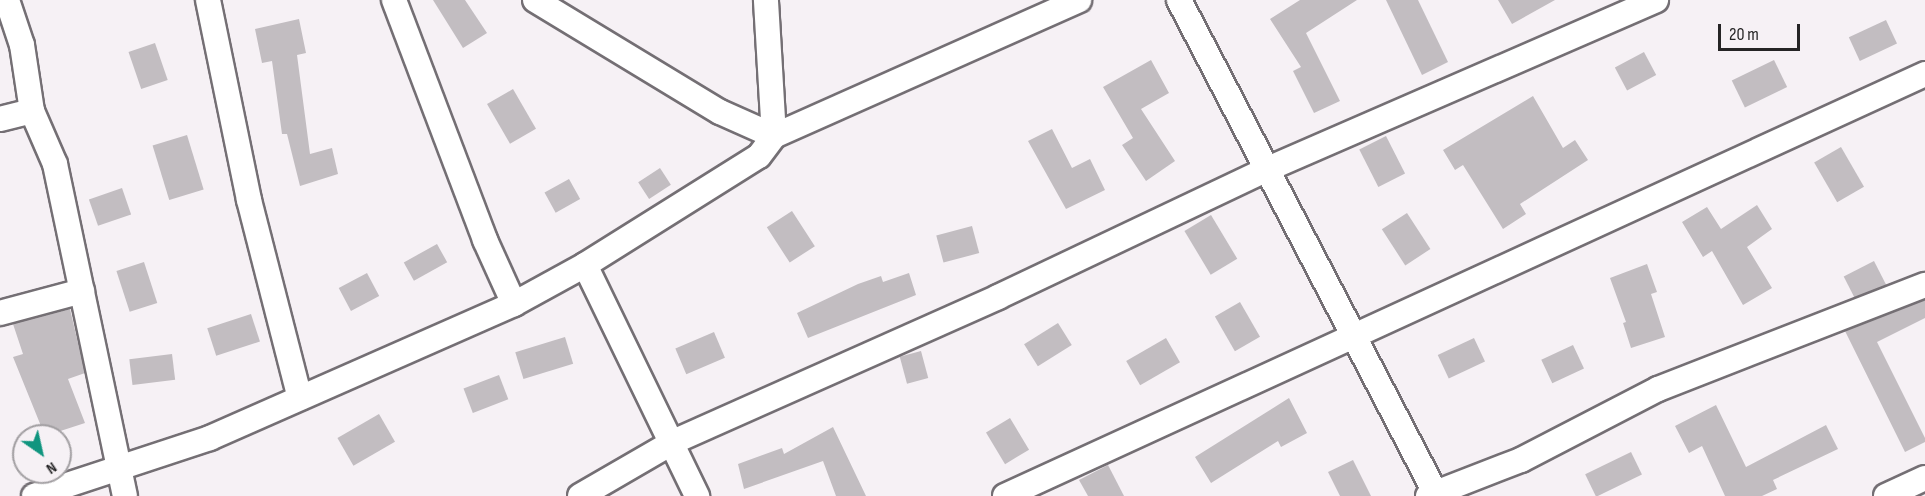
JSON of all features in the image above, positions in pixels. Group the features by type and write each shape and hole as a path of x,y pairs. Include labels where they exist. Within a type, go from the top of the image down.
{"street":[{"path":"8,0 22,45 32,111 55,164 125,496"},
{"path":"208,0 249,200 300,398"},
{"path":"394,0 485,240 514,304"},
{"path":"535,0 720,112 774,136"},
{"path":"766,0 774,136"},
{"path":"33,496 119,471 210,438 514,304 585,265 759,156 774,136 1078,0"},
{"path":"1179,0 1270,168 1353,339 1433,495 1521,460 1658,389 1925,285"},
{"path":"580,496 673,441 998,297 1270,168 1656,0"},
{"path":"1005,496 1353,339 1495,269 1925,74"},
{"path":"0,120 32,111"},
{"path":"585,265 673,441 697,496"},
{"path":"0,313 82,291"},
{"path":"1886,496 1925,477"}],"building":[{"path":"433,0 465,0 487,33 463,48"},
{"path":"1300,0 1357,0 1306,33 1340,101 1314,113 1293,71 1301,67 1270,19"},
{"path":"1386,0 1418,0 1448,62 1422,75"},
{"path":"1498,0 1555,0 1512,24"},
{"path":"299,19 306,53 297,55 310,154 332,148 338,174 300,186 287,134 282,134 272,61 262,63 255,29"},
{"path":"1886,20 1897,44 1860,61 1849,37"},
{"path":"155,43 168,80 141,89 129,52"},
{"path":"1644,52 1656,75 1627,90 1615,67"},
{"path":"1151,60 1169,93 1141,109 1175,161 1146,181 1122,145 1133,138 1103,87"},
{"path":"1774,60 1787,87 1745,108 1732,81"},
{"path":"513,89 536,129 510,144 487,104"},
{"path":"1533,96 1563,148 1575,140 1588,160 1520,204 1526,214 1503,229 1463,165 1455,170 1443,150"},
{"path":"1052,129 1072,168 1090,159 1105,190 1066,209 1028,141"},
{"path":"187,135 204,190 169,200 153,146"},
{"path":"1386,136 1405,173 1378,187 1359,150"},
{"path":"1841,147 1864,187 1837,202 1814,162"},
{"path":"660,168 671,185 649,199 638,182"},
{"path":"569,179 580,199 556,213 545,193"},
{"path":"122,188 131,214 98,226 89,199"},
{"path":"1757,205 1772,229 1747,247 1772,288 1743,305 1712,251 1703,257 1682,222 1707,207 1721,229"},
{"path":"792,211 815,246 790,263 767,227"},
{"path":"1407,213 1430,249 1405,265 1382,229"},
{"path":"1211,215 1237,259 1211,275 1184,231"},
{"path":"972,226 979,253 944,263 936,236"},
{"path":"437,244 447,262 414,281 404,262"},
{"path":"1874,261 1886,285 1856,300 1844,276"},
{"path":"144,262 157,303 130,312 116,271"},
{"path":"1647,264 1657,292 1651,294 1665,337 1631,348 1623,323 1626,322 1610,278"},
{"path":"367,273 379,296 351,311 339,288"},
{"path":"909,273 916,295 808,338 797,313 858,284 881,276 883,282"},
{"path":"1925,300 1925,318 1877,342 1925,438 1925,442 1905,452 1845,331"},
{"path":"1240,302 1260,337 1235,351 1215,316"},
{"path":"70,309 85,373 68,379 85,423 72,427 72,424 40,424 13,357 23,354 13,324"},
{"path":"251,314 260,342 216,356 207,328"},
{"path":"1058,323 1072,345 1038,366 1024,344"},
{"path":"714,332 725,358 686,374 675,348"},
{"path":"565,337 573,364 523,379 515,352"},
{"path":"1166,338 1180,362 1140,385 1126,361"},
{"path":"1474,338 1485,362 1449,378 1438,355"},
{"path":"1573,345 1584,369 1552,383 1541,360"},
{"path":"921,351 928,378 907,384 900,357"},
{"path":"172,354 175,380 132,385 129,359"},
{"path":"499,375 508,399 473,413 464,389"},
{"path":"1289,398 1307,433 1281,447 1278,441 1211,483 1195,457"},
{"path":"1716,405 1746,467 1826,425 1838,449 1773,480 1777,489 1762,496 1725,496 1702,446 1689,453 1675,426"},
{"path":"379,414 395,442 353,466 337,438"},
{"path":"1010,418 1029,450 1005,464 986,432"},
{"path":"833,427 866,496 836,496 823,461 744,489 738,464 782,448 784,454"},
{"path":"1631,452 1642,474 1596,496 1585,474"},
{"path":"1353,460 1371,496 1340,496 1328,472"},
{"path":"1108,465 1124,496 1088,496 1079,480"}]}
